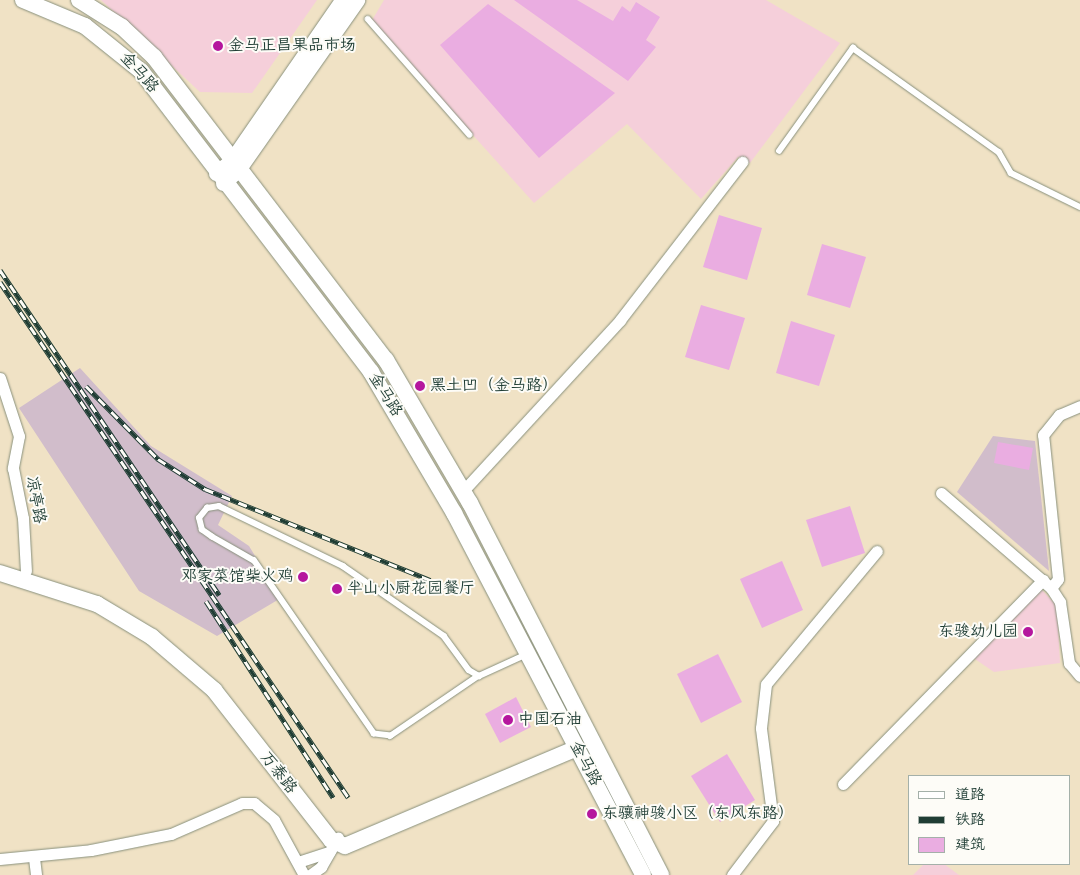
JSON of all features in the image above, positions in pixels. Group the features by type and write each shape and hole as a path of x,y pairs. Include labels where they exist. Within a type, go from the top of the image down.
{"main road":[{"name":"金马路","path":"23,0 42,4 111,43 141,71 220,178 371,372 454,513 643,875"},
{"name":"金马路","path":"79,0 122,26 154,57 234,166 386,360 464,491 661,875"},
{"name":"万泰路","path":"0,566 26,571 123,609 196,662 334,844"},
{"name":"万泰路","path":"0,573 98,604 152,637 191,668 334,844"},
{"path":"334,844 354,838 575,744"}],"street":[{"path":"234,166 342,0"},
{"path":"220,178 234,166 357,0"},
{"path":"464,491 620,320 742,162"},
{"name":"凉亭路","path":"0,378 19,436 13,468 24,518 26,571"},
{"path":"843,784 1047,584 1058,579 1043,435 1059,415 1080,406"},
{"path":"941,493 1047,584 1060,602 1069,663 1080,676"},
{"path":"732,875 774,821 761,728 766,684 877,551"},
{"path":"0,859 34,858 171,834 242,803 254,803 274,820 304,875"},
{"path":"298,862 334,844"},
{"path":"310,875 322,867 334,844"},
{"path":"34,858 36,875"}],"lane":[{"path":"368,19 470,135"},
{"path":"779,151 853,48 887,68 999,152 1011,173 1080,207"},
{"path":"479,676 469,670 444,636 343,566 219,506 207,508 199,518 202,530 212,538 254,561 374,734 391,736 479,676 527,654"}],"shaded area":[{"name":"金马正昌果品市场","path":"101,0 317,0 252,93 200,92"},
{"path":"384,0 766,0 840,43 750,163 738,157 701,199 627,124 534,203 371,22"},
{"path":"80,368 151,446 232,496 218,525 249,546 281,598 217,636 139,591 19,408"},
{"path":"993,436 1035,441 1049,571 957,492"},
{"name":"东骏幼儿园","path":"1041,589 1057,606 1060,663 994,672 972,657"},
{"path":"923,865 945,865 959,875 913,875"}],"building":[{"path":"514,0 577,0 613,21 622,6 630,12 636,2 660,17 646,40 656,47 628,81"},
{"path":"488,4 615,93 539,158 440,45"},
{"path":"719,215 762,228 747,280 703,267"},
{"path":"822,244 866,257 850,308 807,295"},
{"path":"701,305 745,318 729,370 685,357"},
{"path":"791,321 835,335 819,386 776,373"},
{"path":"998,442 1033,448 1029,470 994,463"},
{"path":"850,506 865,553 822,567 806,520"},
{"path":"782,561 803,610 762,628 740,579"},
{"path":"718,654 742,702 701,723 677,674"},
{"name":"中国石油","path":"516,697 531,727 500,743 485,714"},
{"path":"727,754 755,800 720,822 691,776"}],"railway":[{"path":"0,270 219,595"},
{"path":"0,282 348,797"},
{"path":"86,386 158,459 205,489 430,580"},
{"path":"206,601 333,797"}],"place":[{"name":"金马正昌果品市场","path":"218,46"},
{"name":"黑土凹（金马路）","path":"420,386"},
{"name":"邓家菜馆柴火鸡","path":"303,577"},
{"name":"半山小厨花园餐厅","path":"337,589"},
{"name":"东骏幼儿园","path":"1028,632"},
{"name":"中国石油","path":"508,720"},
{"name":"东骧神骏小区（东风东路）","path":"592,814"}]}
